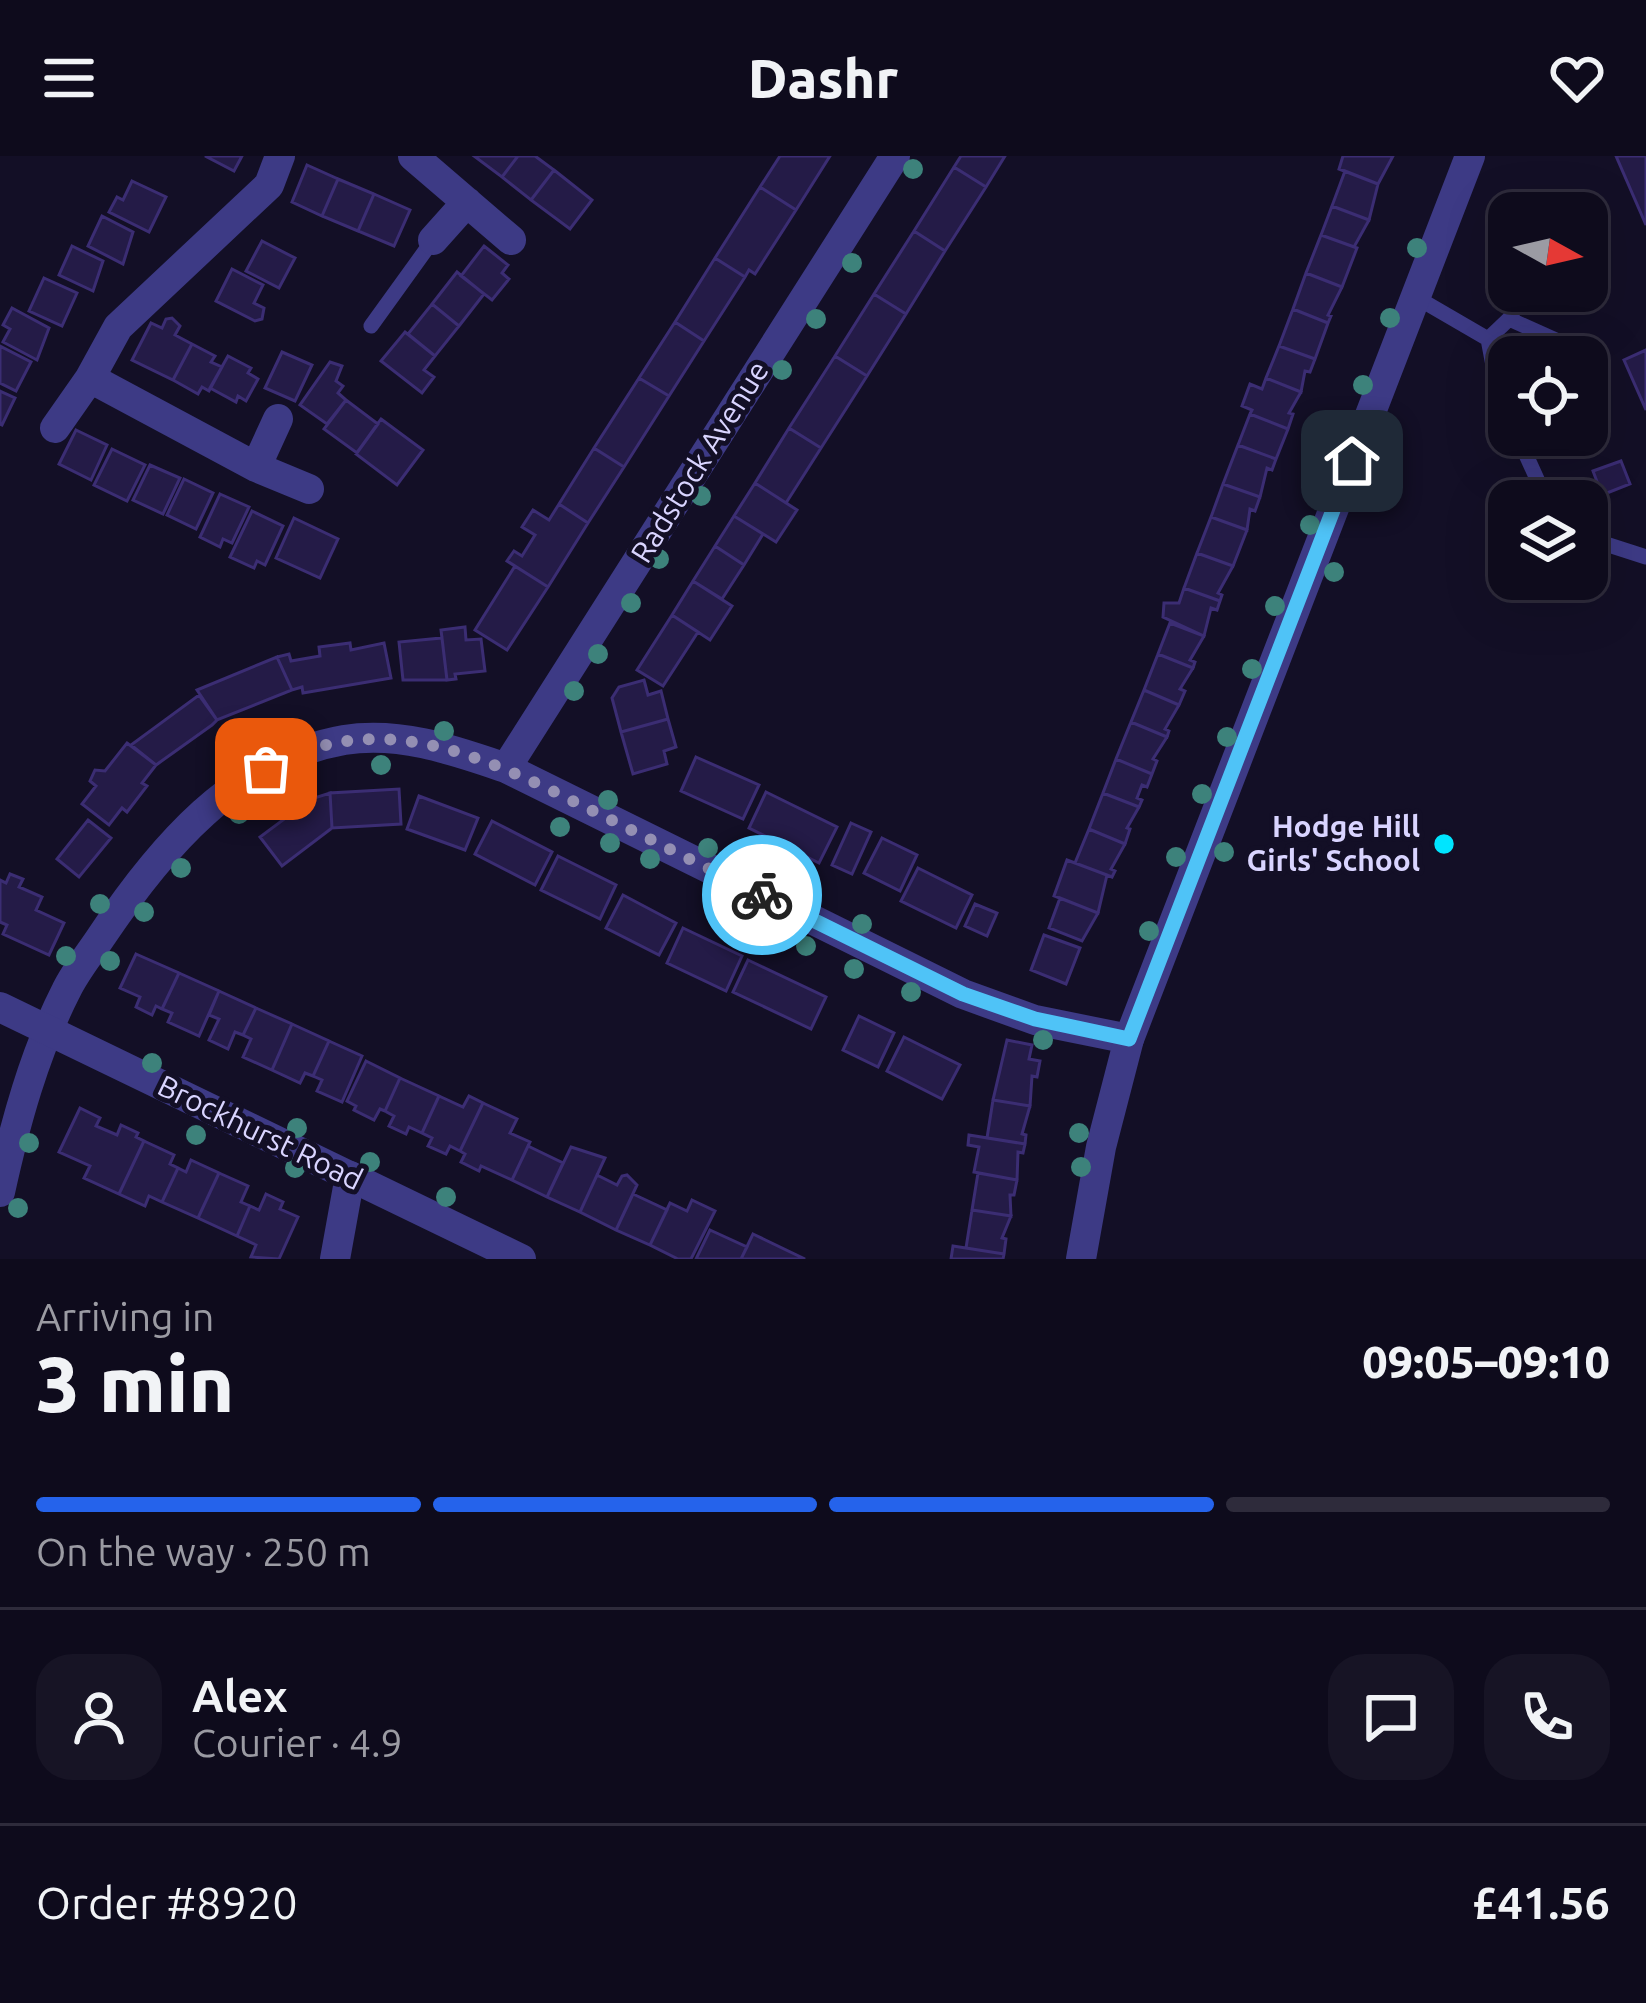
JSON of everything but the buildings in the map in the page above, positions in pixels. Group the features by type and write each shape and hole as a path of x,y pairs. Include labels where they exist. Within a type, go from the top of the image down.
{"street":[{"path":"55,428 118,327 268,185 280,156"},
{"path":"413,156 511,240"},
{"name":"Radstock Avenue","path":"506,768 895,156"},
{"path":"1081,1259 1101,1148 1129,1039 1470,156"},
{"path":"433,240 467,202"},
{"path":"90,378 256,467 309,489"},
{"path":"256,467 278,419"},
{"path":"0,1192 12,1136 67,988 129,895 191,824 238,784 293,753 347,740 434,743 506,768 963,994 1035,1019 1129,1039"},
{"name":"Brockhurst Road","path":"0,1007 521,1259"},
{"path":"335,1259 350,1176"}],"lane":[{"path":"371,326 433,240"},
{"path":"1414,296 1488,339"},
{"path":"1491,336 1513,312"},
{"path":"1509,319 1547,336"},
{"path":"1608,545 1646,557"}],"way so far":[{"path":"266,769 293,753 347,740 434,743 506,768 762,895"}],"place":[{"name":"Hodge Hill Girls' School","path":"1444,844"}],"route":[{"path":"762,895 963,994 1035,1019 1129,1039 1352,461"}]}
